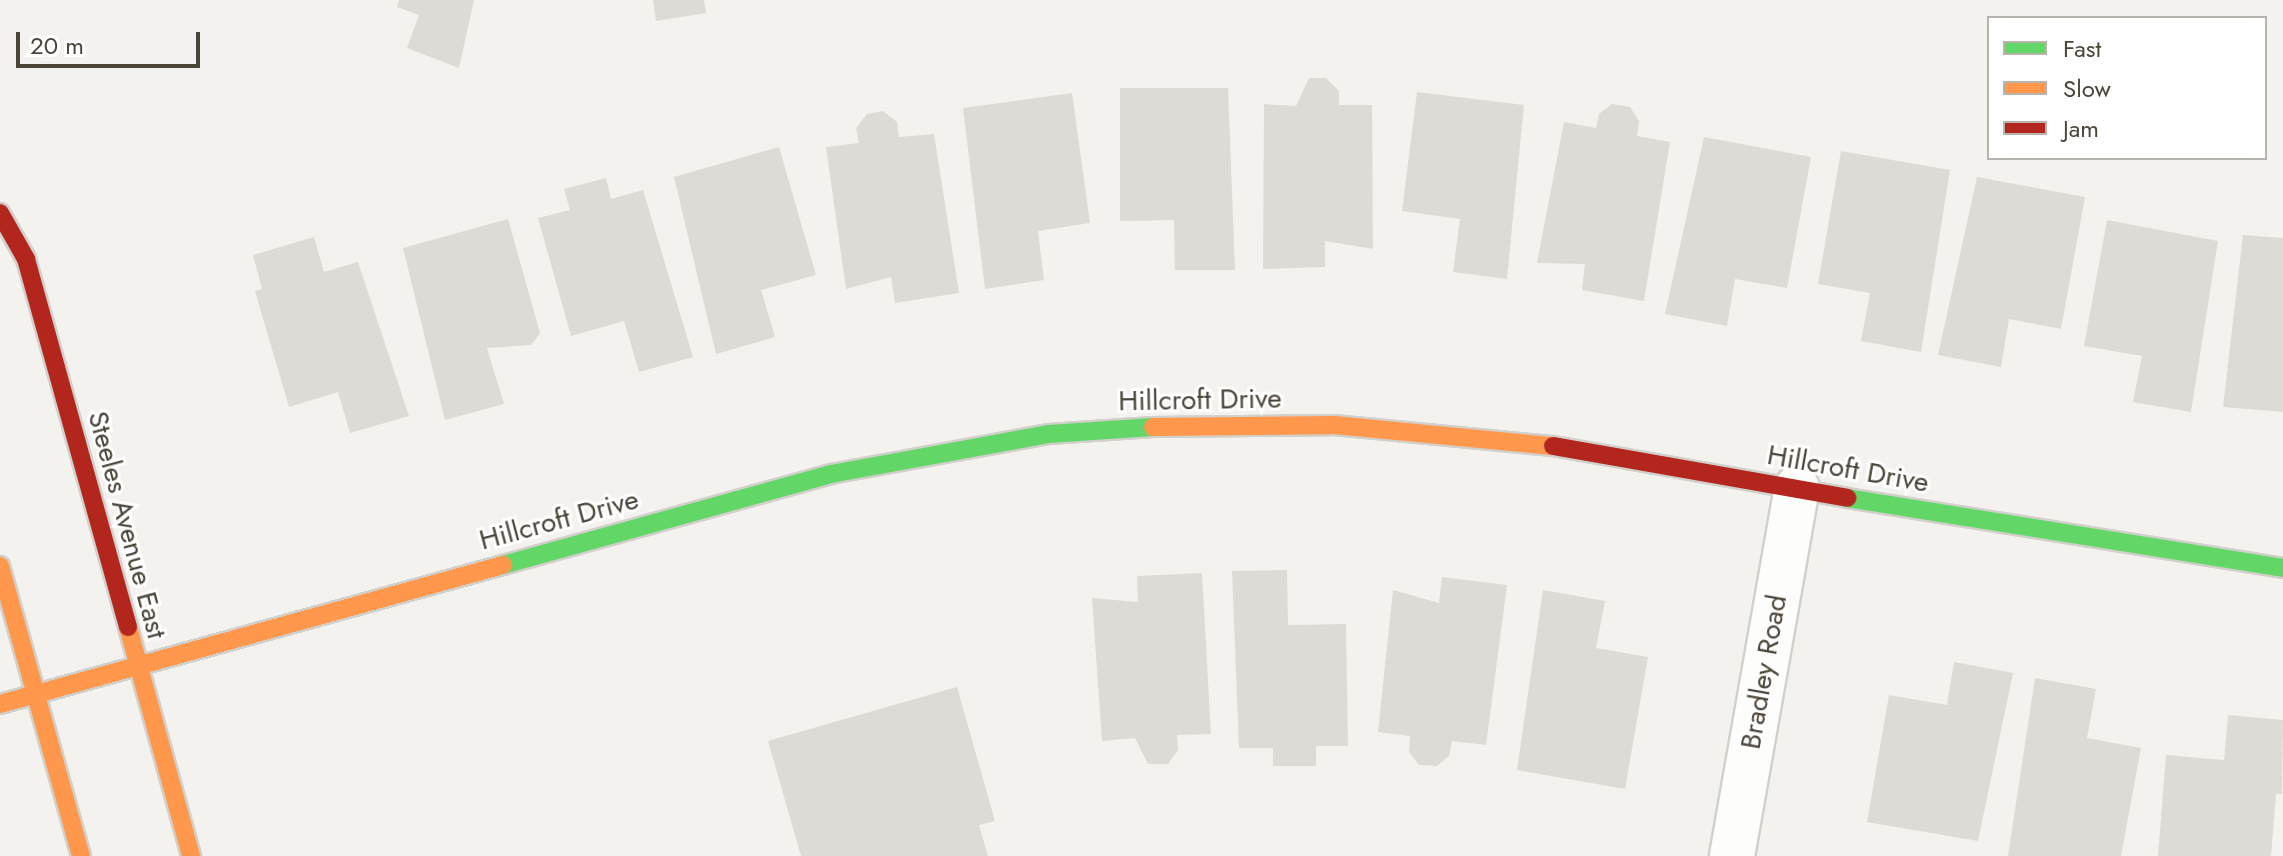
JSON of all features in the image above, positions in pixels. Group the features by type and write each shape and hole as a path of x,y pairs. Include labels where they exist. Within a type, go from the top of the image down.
{"street":[{"name":"Steeles Avenue East","path":"0,213 26,259 191,856"},
{"name":"Hillcroft Drive","path":"0,704 831,474 1049,434 1184,425 1429,432 1565,447 2118,547 2283,568"},
{"name":"Bradley Road","path":"1732,856 1797,488"},
{"path":"0,566 81,856"}],"building":[{"path":"399,0 474,0 459,68 407,48 419,15 397,7"},
{"path":"653,0 704,0 706,13 656,21"},
{"path":"1309,78 1326,78 1339,91 1339,105 1372,105 1373,249 1325,241 1325,267 1263,269 1264,104 1296,106"},
{"path":"1120,88 1228,88 1235,270 1175,270 1174,220 1120,221"},
{"path":"1417,92 1524,105 1507,279 1453,272 1460,219 1402,211"},
{"path":"1072,93 1090,223 1038,231 1044,280 985,289 963,108"},
{"path":"1612,104 1630,107 1639,121 1637,136 1670,142 1644,301 1582,290 1585,264 1537,263 1564,122 1596,128 1599,114"},
{"path":"883,111 897,122 899,137 934,134 959,293 895,303 891,277 846,289 826,147 859,143 856,128 867,114"},
{"path":"1704,137 1811,157 1787,288 1735,279 1727,326 1665,314"},
{"path":"779,147 816,275 761,290 775,337 716,354 674,177"},
{"path":"1841,151 1950,170 1921,352 1861,341 1870,293 1818,284"},
{"path":"1977,177 2085,197 2061,329 2009,319 2001,367 1938,355"},
{"path":"606,178 611,199 643,190 693,357 639,372 624,321 571,336 538,218 570,210 564,189"},
{"path":"508,219 540,333 531,345 487,348 504,404 445,420 403,248"},
{"path":"2107,220 2218,241 2191,412 2133,402 2142,356 2084,346"},
{"path":"2243,235 2283,238 2283,412 2223,407"},
{"path":"314,237 324,272 358,262 409,416 350,433 338,392 289,407 255,291 262,289 253,255"},
{"path":"1287,570 1288,625 1346,624 1348,746 1316,746 1316,766 1273,766 1273,748 1239,748 1232,571"},
{"path":"1202,573 1211,734 1177,735 1178,750 1168,764 1148,764 1135,738 1102,741 1092,598 1138,602 1137,576"},
{"path":"1442,577 1507,585 1486,745 1452,741 1449,756 1437,766 1419,765 1409,752 1410,736 1378,732 1393,590 1439,603"},
{"path":"1543,590 1605,601 1596,648 1648,657 1625,789 1517,770"},
{"path":"1954,662 2013,673 1978,841 1867,822 1889,695 1947,705"},
{"path":"2035,678 2096,689 2087,738 2141,748 2121,856 2008,856"},
{"path":"957,687 995,821 979,825 988,856 801,856 768,741"},
{"path":"2228,715 2283,720 2282,794 2276,794 2271,856 2158,856 2166,755 2224,760"}],"traffic: fast":[{"path":"503,565 831,474 1049,434 1153,427"},
{"path":"1847,498 2283,568"}],"traffic: slow":[{"path":"1153,427 1334,425 1553,446"},
{"path":"0,704 503,565"},
{"path":"0,566 81,856"},
{"path":"128,627 191,856"}],"traffic: jam":[{"path":"0,213 26,259 128,627"},
{"path":"1553,446 1847,498"}]}
